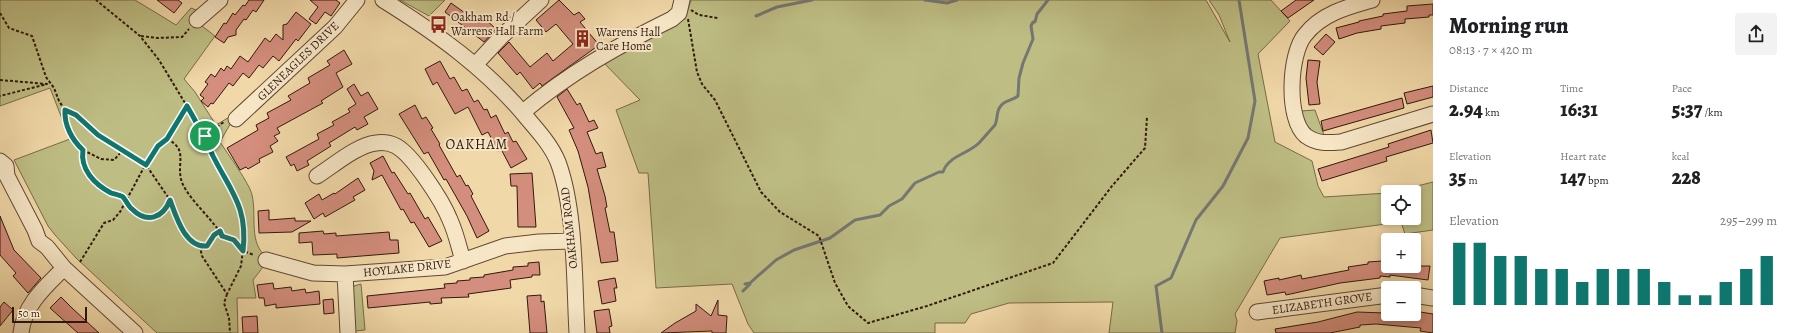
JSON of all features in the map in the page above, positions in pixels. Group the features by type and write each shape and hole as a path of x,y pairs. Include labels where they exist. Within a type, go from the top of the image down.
{"street":[{"name":"GLENEAGLES DRIVE","path":"236,119 335,27 357,0"},
{"name":"OAKHAM ROAD","path":"383,0 442,38 475,65 523,112 538,130 558,161 568,205 572,241 577,333"},
{"path":"475,65 506,32 541,0"},
{"path":"1372,0 1333,13 1318,21 1303,36 1295,56 1292,84 1296,120 1299,129 1306,136 1317,142 1341,142 1433,114"},
{"path":"197,20 213,2"},
{"path":"523,112 581,68 622,44 672,19 679,13 682,3"},
{"path":"327,175 360,148 374,143 385,143 397,147 404,152 421,173 440,201 450,220 463,261"},
{"path":"0,161 6,166 4,173 35,230 39,241 47,247 64,268 135,333"},
{"name":"HOYLAKE DRIVE","path":"266,260 313,273 345,274 445,267 505,246 539,242 572,241"},
{"path":"21,333 22,321 33,301 64,268"},
{"path":"345,274 348,333"},
{"name":"ELIZABETH GROVE","path":"1257,312 1381,296"},
{"path":"1421,296 1433,298"}],"path":[{"path":"96,0 140,36 159,60 205,136 235,194 244,227 241,266 224,303 229,318 230,333"},
{"path":"682,3 699,15 718,18"},
{"path":"682,3 689,21 697,72 702,84 715,100 762,192 780,212 819,236 835,283 848,306 868,323 927,306 1053,263 1112,186 1145,148 1147,117"},
{"path":"0,13 9,28 32,36 46,77 54,88 58,101 65,110 76,115 98,135 146,165 170,200 180,224 188,237 200,247 202,256 227,294"},
{"path":"140,36 157,38 182,37 197,20"},
{"path":"0,80 47,84 54,88"},
{"path":"0,96 47,84"},
{"path":"80,262 104,223 113,220 158,146 167,139 187,106"},
{"path":"65,110 64,118 75,143 83,150 101,159 114,160 123,150"},
{"path":"205,136 231,116 236,119"},
{"path":"167,139 175,143 181,154 181,180 220,231 222,236 234,240 243,251"},
{"path":"83,150 83,165 92,178 109,192 122,197 133,211 146,218 161,214 166,210 170,200"},
{"path":"200,247 207,246 214,235 220,231"}],"green space":[{"path":"0,0 135,0 176,25 191,8 196,10 193,14 202,26 215,36 184,79 195,92 216,125 231,116 233,119 220,142 243,176 250,190 252,195 254,229 257,245 267,257 263,267 253,280 256,298 237,298 238,333 157,333 76,258 48,226 14,160 70,139 50,88 0,106"},
{"path":"400,0 445,0 429,16"},
{"path":"691,0 1206,0 1230,42 1219,15 1209,0 1271,0 1290,21 1258,54 1275,142 1312,161 1318,186 1324,197 1381,193 1381,225 1280,238 1235,314 1237,321 1235,333 1109,333 1113,302 1009,303 971,314 965,323 935,323 935,333 754,333 748,324 732,284 656,288 648,173 639,173 616,110 640,100 601,60 685,19"},
{"path":"1315,110 1325,138 1312,132 1304,121 1301,111"},
{"path":"1433,182 1433,230 1405,233 1402,225 1421,225 1421,185"},
{"path":"361,284 365,330 355,331 352,292 354,286"}],"building":[{"path":"157,0 178,0 182,3 174,13"},
{"path":"249,0 264,0 256,12 253,10 246,20 244,19 236,30 236,35 228,37 224,43 215,37 233,13 235,15"},
{"path":"310,0 336,0 340,3 331,16 325,12 316,24 309,19 318,7"},
{"path":"559,0 574,15 579,12 585,19 580,22 599,45 542,86 540,83 533,89 520,72 517,75 498,53 509,42 530,67 547,53 553,61 573,44 556,24 546,32 536,20"},
{"path":"1296,0 1314,0 1288,18 1281,11"},
{"path":"451,3 479,23 484,18 496,29 484,42 445,12"},
{"path":"1433,4 1433,15 1429,15 1429,17 1405,19 1405,23 1381,26 1381,29 1357,33 1339,39 1336,28 1383,16 1383,14 1407,11 1407,6"},
{"path":"296,12 311,24 298,41 296,39 279,61 273,56 263,68 259,65 249,78 243,73 233,86 229,83 213,104 211,103 208,107 201,101 204,98 200,95 208,84 205,82 211,74 215,77 221,68 224,71 227,66 231,69 240,56 248,62 265,38 270,42 276,34 283,40 283,25 287,24"},
{"path":"1326,34 1335,42 1323,55 1314,47"},
{"path":"344,50 352,64 336,73 343,87 321,101 323,103 277,128 280,133 274,136 278,141 270,146 273,152 259,159 260,162 248,169 246,167 240,170 227,148 258,130 256,125 269,118 267,113 291,100 288,96 310,83 308,78 330,65 327,61"},
{"path":"1308,60 1320,61 1317,82 1320,104 1309,105 1306,78"},
{"path":"440,61 450,79 454,77 462,91 467,89 474,102 478,100 484,110 487,109 491,118 496,115 505,134 508,132 513,142 516,141 527,159 511,168 501,149 498,151 488,132 482,135 468,107 455,114 437,82 433,85 425,69"},
{"path":"354,84 361,96 368,92 378,109 364,117 368,124 357,130 355,127 329,143 331,146 307,161 309,165 297,171 294,164 291,166 286,157 319,139 317,134 334,125 332,122 350,112 348,109 356,104 347,89"},
{"path":"1433,86 1433,97 1407,104 1404,93"},
{"path":"567,89 577,105 580,103 589,122 594,120 598,128 587,132 596,154 602,152 606,167 597,169 605,196 607,207 605,208 610,232 614,232 618,261 601,263 588,187 578,151 569,130 574,128 557,97"},
{"path":"1402,98 1404,108 1323,131 1321,121"},
{"path":"415,105 422,119 426,117 433,128 431,129 457,177 460,175 466,186 468,185 473,194 471,196 489,231 477,238 467,216 446,179 444,180 428,152 424,154 399,114"},
{"path":"1431,130 1433,143 1386,157 1387,161 1322,181 1318,169 1389,147 1388,144"},
{"path":"383,156 392,173 394,172 408,194 410,193 425,219 428,217 442,241 429,247 414,222 411,223 403,209 401,210 382,175 372,180 374,171 370,163"},
{"path":"532,173 536,227 518,227 517,186 511,186 510,174"},
{"path":"358,178 365,190 353,197 355,200 325,217 323,213 314,219 305,203 319,194 322,200 334,193 335,194"},
{"path":"269,210 269,220 295,218 295,221 311,221 292,232 259,233 258,211"},
{"path":"0,216 14,250 41,278 28,293 13,276 16,273 0,255"},
{"path":"323,231 324,234 336,233 336,236 389,232 390,240 398,240 399,253 337,258 337,254 313,255 312,242 299,243 299,233"},
{"path":"1381,261 1381,273 1421,273 1421,266 1430,266 1428,280 1390,275 1390,277 1380,276 1380,278 1340,283 1286,295 1285,292 1267,295 1264,281 1279,278 1279,280 1301,275 1302,279 1349,270 1348,267 1368,264 1368,262"},
{"path":"539,262 540,275 532,275 532,277 510,280 511,288 468,294 469,297 441,298 442,303 430,304 430,302 368,308 367,296 445,288 444,284 470,280 470,278 484,277 484,275 513,270 513,267 528,266 528,263"},
{"path":"615,278 617,288 614,288 616,301 602,304 598,281"},
{"path":"273,283 274,289 291,287 292,291 305,289 306,293 319,291 320,304 276,308 276,304 265,306 264,298 259,298 257,285"},
{"path":"541,295 541,302 544,301 547,333 530,333 527,296"},
{"path":"61,297 99,333 78,333 50,308"},
{"path":"333,299 334,313 324,314 323,300"},
{"path":"718,300 718,315 727,316 726,333 712,333 712,331 661,333 696,311 696,304 711,316"},
{"path":"4,302 13,310 0,326 0,307"},
{"path":"609,309 612,326 609,327 610,333 597,333 594,311"},
{"path":"1357,312 1381,313 1381,321 1421,321 1421,312 1433,314 1433,333 1420,331 1421,328 1376,324 1360,325 1360,327 1330,333 1276,333 1275,329 1318,322"},
{"path":"257,316 258,333 243,333 242,317"}],"waterway":[{"path":"756,16 777,7 812,0"},
{"path":"925,0 947,3 957,0"},
{"path":"745,284 750,283 776,260 794,250 830,238 855,220 880,215 889,206 902,199 915,183 939,172 943,172 949,162 979,143 995,125 998,111 1002,105 1018,96 1019,78 1023,63 1033,39 1031,26 1033,22 1035,22 1037,14 1048,0"},
{"path":"1162,333 1156,286 1171,278 1196,220 1223,186 1248,138 1255,101 1239,0"},
{"path":"743,291 750,284"}],"place":[{"name":"Oakham Rd / Warrens Hall Farm","path":"438,24"},
{"name":"Warrens Hall Care Home","path":"583,39"}],"district":[{"name":"OAKHAM","path":"477,144"}],"route":[{"path":"187,106 205,136 235,194 240,209 244,227 243,251 234,240 222,236 220,231 214,235 207,246 200,247 195,244 188,237 180,224 170,200 166,210 161,214 146,218 133,211 122,197 109,192 92,178 83,165 83,150 75,143 64,118 65,110 76,115 98,135 146,165 150,156 158,146 167,139 187,106"}]}
